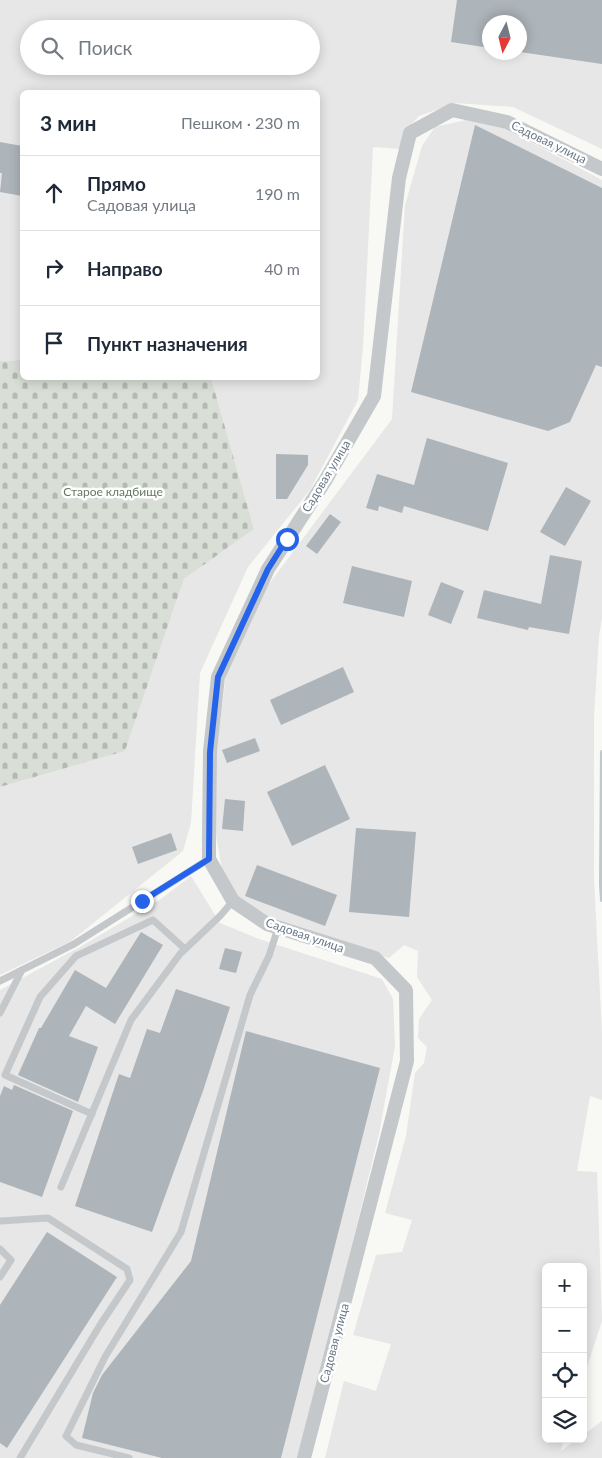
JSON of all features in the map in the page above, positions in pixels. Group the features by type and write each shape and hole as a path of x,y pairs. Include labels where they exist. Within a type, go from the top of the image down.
{"street":[{"name":"Садовая улица","path":"304,1458 407,1061 406,990 375,958 267,924 233,901 209,859 210,752 218,677 268,569 325,481 374,396 399,178 410,133 452,110 507,122 602,169"}],"lane":[{"path":"0,981 74,944 209,859"},
{"path":"61,1186 131,1020 185,949 233,901"},
{"path":"92,1114 5,1075 40,997 76,956 154,920 185,949"},
{"path":"129,1458 76,1445 66,1436 105,1357 181,1232 250,996 270,956 278,928"},
{"path":"0,1012 23,970"},
{"path":"0,1221 48,1218 127,1269 130,1280 100,1325 20,1458"},
{"path":"0,1249 11,1260 0,1277"}],"shaded area":[{"path":"0,0 602,0 602,149 513,107 455,103 419,116 408,128 400,149 373,147 363,347 358,400 310,490 248,567 200,673 191,823 183,851 71,941 0,975 0,787 125,751 184,579 254,529 212,380 320,380 320,90 20,90 20,360 0,361"},
{"path":"466,120 495,123 602,180 602,618 599,636 594,717 594,879 602,1033 602,1100 590,1096 577,1171 597,1172 602,1321 587,1367 587,1263 542,1263 542,1443 563,1443 561,1451 572,1443 587,1443 587,1432 602,1421 602,1458 325,1458 344,1381 376,1391 391,1344 353,1335 376,1255 402,1252 412,1220 385,1213 406,1136 415,1073 424,1063 427,1047 418,1038 419,1019 432,1000 417,977 418,951 404,945 389,958 248,917 226,893 216,835 215,763 227,668 266,588 392,419 405,205 422,146 435,127"},
{"path":"191,876 220,923 259,939 382,979 393,999 395,1046 379,1134 300,1458 0,1458 0,990 78,948 161,899"}],"green space":[{"name":"Старое кладбище","path":"20,360 20,380 212,380 254,529 184,579 125,751 0,787 0,361"}],"building":[{"path":"457,0 602,0 602,64 527,53 527,15 482,15 482,47 451,42"},
{"path":"475,125 602,188 602,367 596,365 570,422 548,431 411,392"},
{"path":"0,142 20,146 20,196 0,192 2,173 0,173"},
{"path":"427,438 508,463 488,531 404,506 402,513 379,506 378,511 366,508 377,474 414,485"},
{"path":"276,454 308,455 308,465 287,499 276,499"},
{"path":"566,487 591,501 565,546 540,532"},
{"path":"330,514 341,522 317,554 306,546"},
{"path":"550,555 582,561 569,634 529,627 528,630 477,618 484,590 541,604"},
{"path":"352,566 412,581 404,617 343,603"},
{"path":"441,582 464,591 451,624 428,615"},
{"path":"343,667 354,692 281,725 270,700"},
{"path":"255,738 260,751 227,763 222,750"},
{"path":"325,765 350,819 292,846 267,792"},
{"path":"225,799 245,801 243,831 222,829"},
{"path":"356,828 416,832 409,917 349,912"},
{"path":"171,833 177,850 138,864 132,847"},
{"path":"257,865 337,895 325,926 245,896"},
{"path":"141,932 163,945 115,1024 86,1006 69,1036 98,1047 78,1102 18,1075 39,1028 41,1028 75,970 106,988"},
{"path":"225,948 242,952 236,973 219,969"},
{"path":"176,989 230,1007 203,1091 152,1232 75,1206 119,1074 130,1078 147,1029 160,1033"},
{"path":"246,1031 380,1068 281,1458 162,1458 82,1438 93,1393 102,1375 191,1261"},
{"path":"14,1085 73,1111 42,1197 0,1182 0,1096 4,1086 12,1090"},
{"path":"47,1232 117,1277 7,1448 0,1443 0,1305"}],"waterway":[{"path":"602,752 602,900"}],"route":[{"path":"142,901 209,859 210,752 218,677 268,569 287,539"}]}
